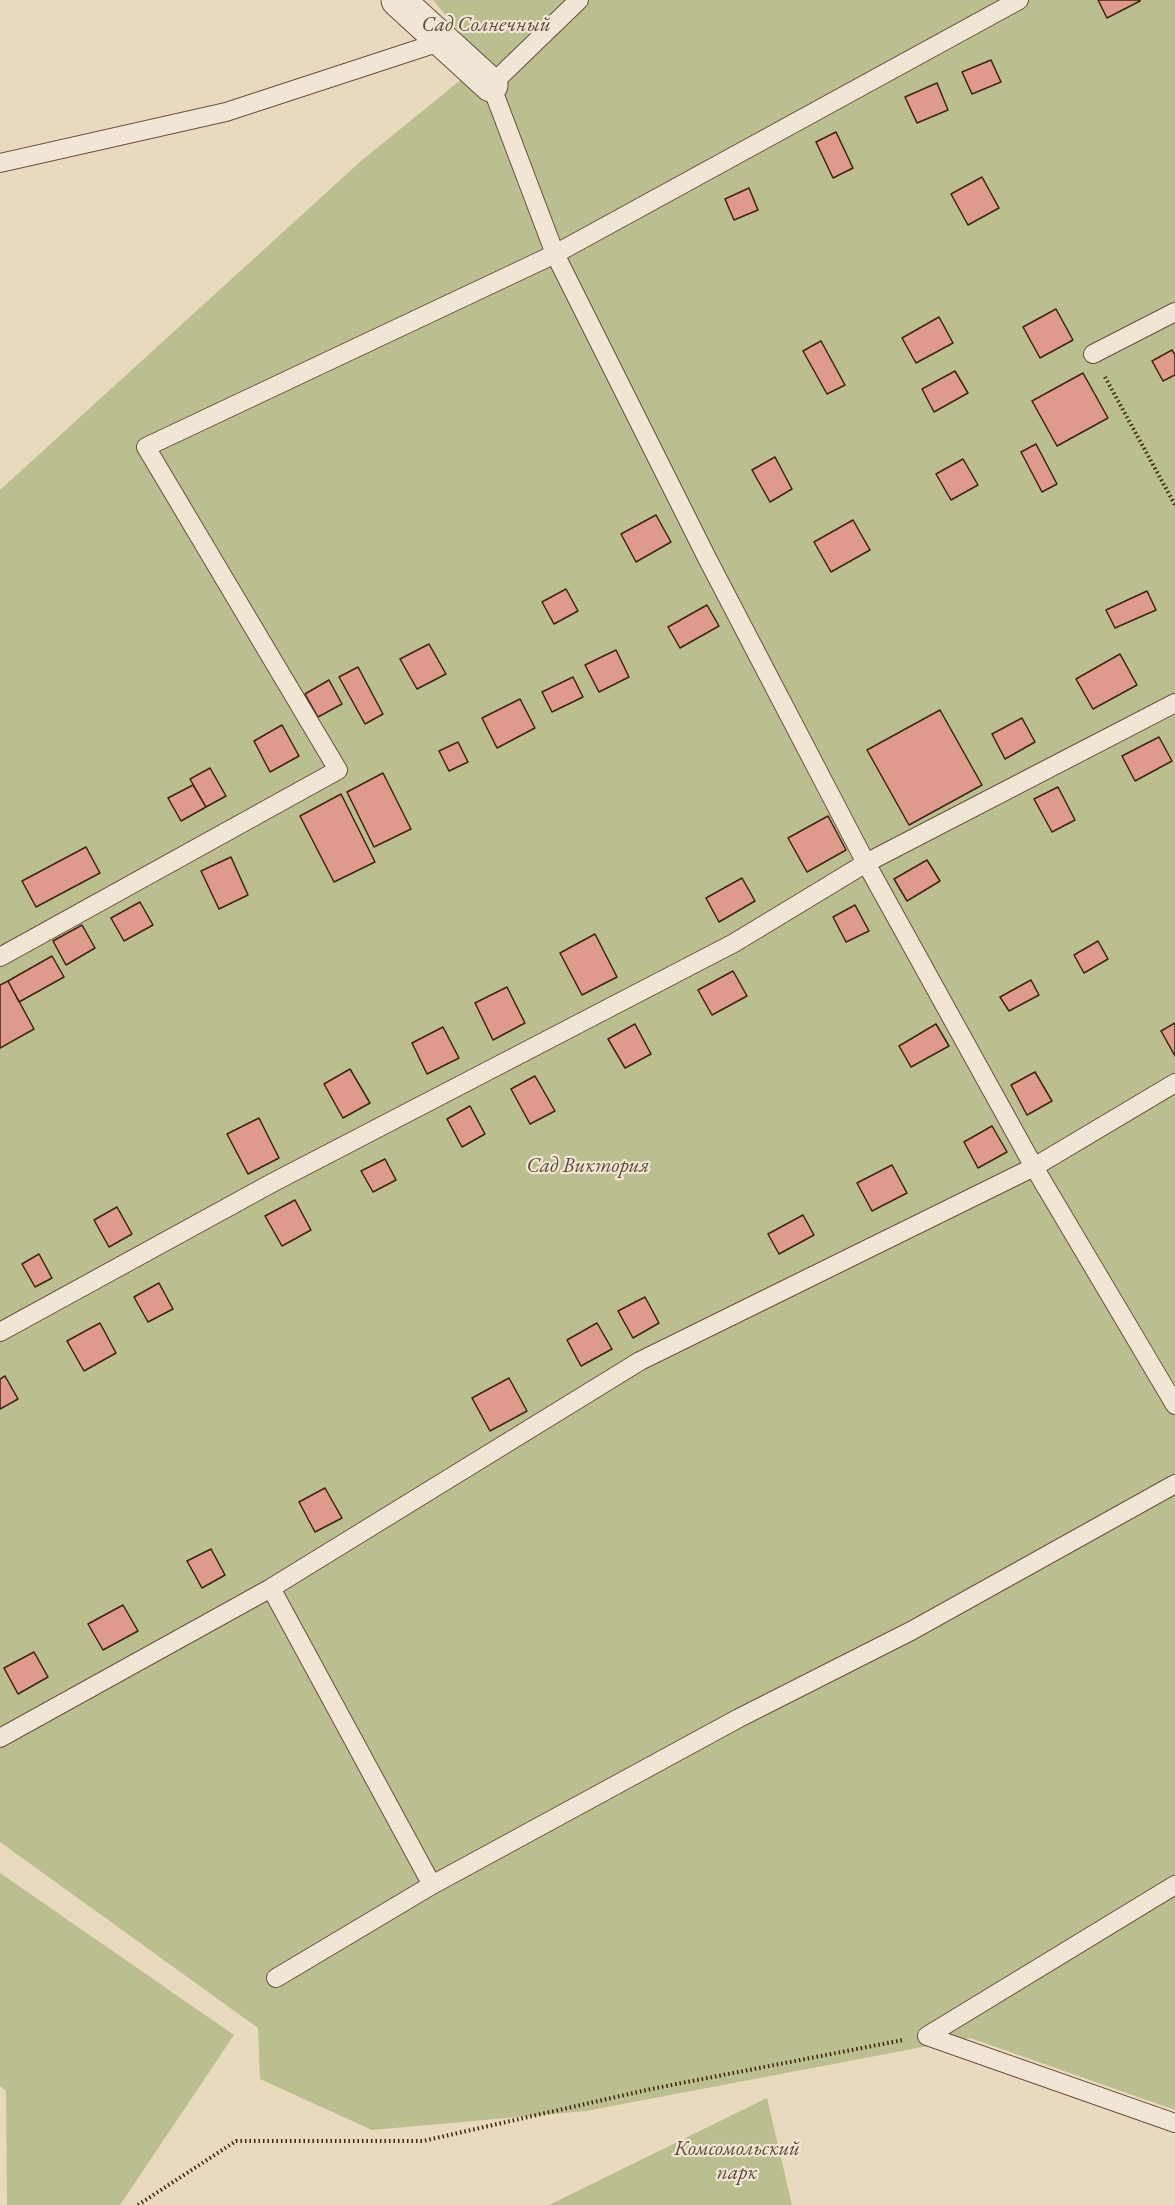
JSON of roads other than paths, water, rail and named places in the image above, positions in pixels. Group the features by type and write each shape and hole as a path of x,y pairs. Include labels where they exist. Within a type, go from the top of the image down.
{"street":[{"path":"398,0 491,85"}],"lane":[{"path":"579,0 491,85 555,254 707,558 866,863 1034,1167 1175,1405"},
{"path":"0,957 338,770 146,447 555,254 1019,0"},
{"path":"0,163 226,112 443,41"},
{"path":"1093,354 1175,312"},
{"path":"0,1332 272,1183 734,944 866,863 1175,703"},
{"path":"0,1738 271,1588 640,1361 1034,1167 1175,1083"},
{"path":"276,1978 432,1885 739,1718 911,1630 1175,1484"},
{"path":"271,1588 432,1885"},
{"path":"1175,1885 927,2036 1175,2123"}],"park label":[{"name":"Сад Солнечный","path":"486,25"},
{"name":"Сад Виктория","path":"588,1166"},
{"name":"Комсомольский парк","path":"737,2161"}]}
